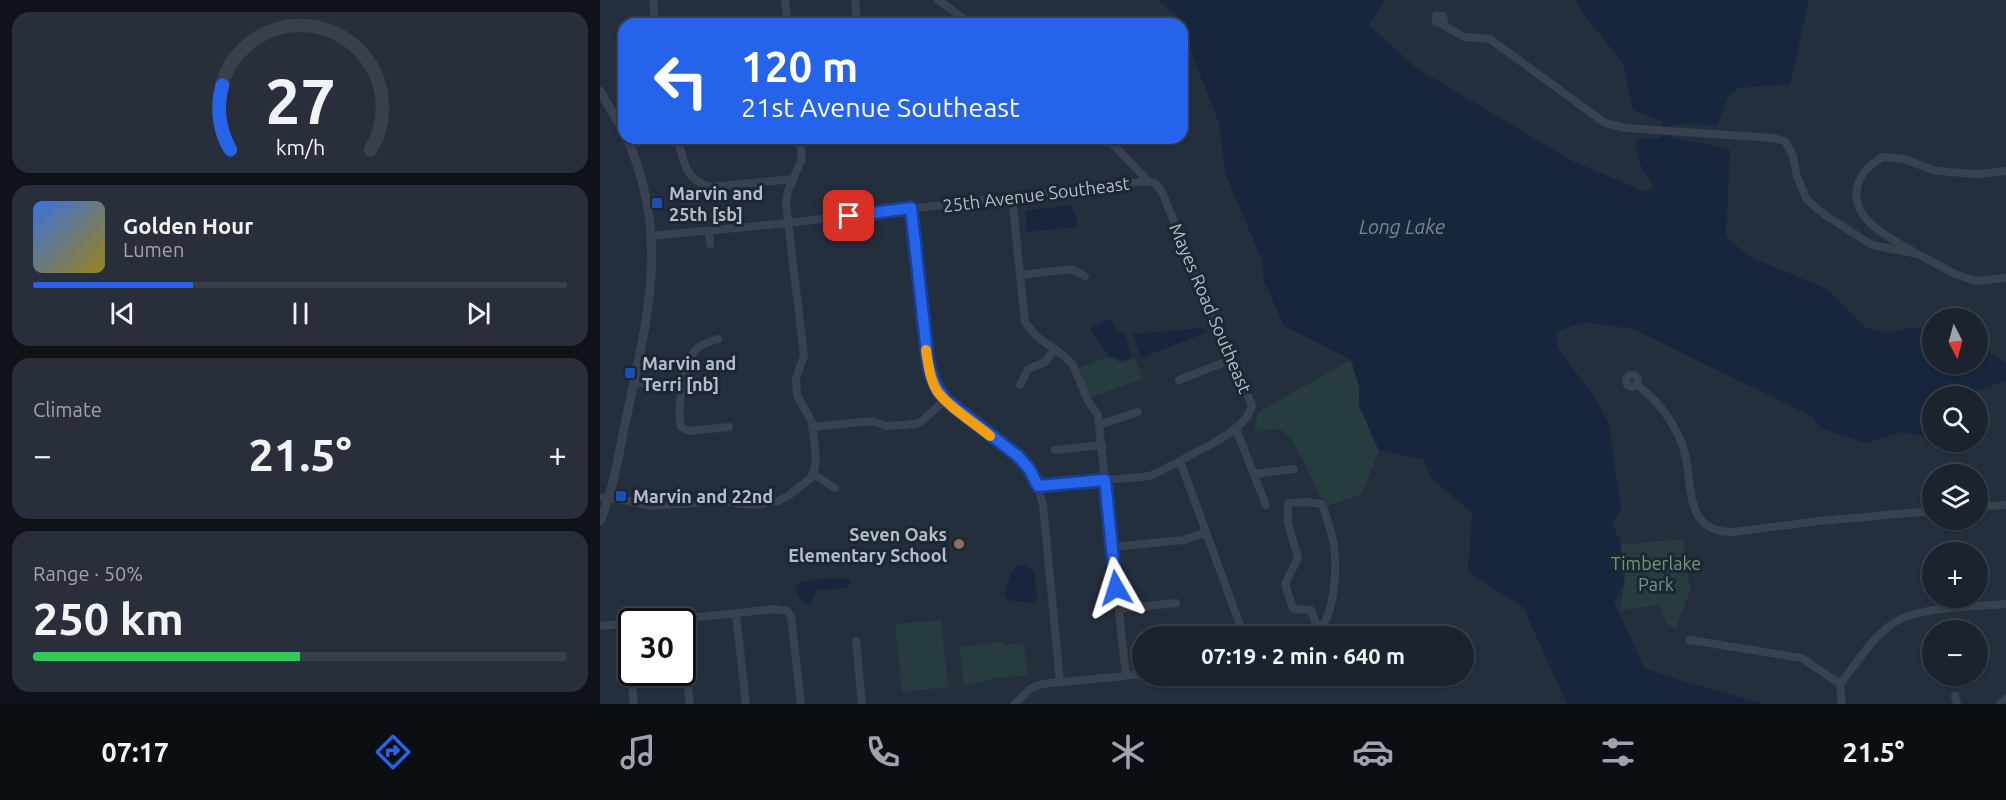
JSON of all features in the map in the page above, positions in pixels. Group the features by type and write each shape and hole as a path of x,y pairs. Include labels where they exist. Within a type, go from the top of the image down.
{"street":[{"path":"653,0 654,18"},
{"path":"785,0 787,18"},
{"path":"855,0 857,18"},
{"path":"938,0 963,18"},
{"path":"1444,24 1464,37 1490,39 1605,123 1626,129 1773,138 1785,141 1793,156 1804,197 1811,205 1872,245 1918,254"},
{"path":"600,91 618,122"},
{"path":"600,521 634,382 652,282 651,236 643,185 629,144"},
{"path":"679,144 691,177 698,184 711,187 794,179"},
{"path":"604,498 651,506 720,501 754,505 768,504 788,496 811,478 816,460 812,422 797,394 796,378 804,356 786,204 788,190 802,159 801,144"},
{"name":"Mayes Road Southeast","path":"1038,486 1150,476 1236,429 1251,413 1252,405 1230,360 1167,201 1155,183 1148,181 1113,144"},
{"path":"2006,171 1981,174 1950,172 1933,170 1904,159 1883,157 1866,170 1858,183 1856,195 1862,214 1893,240 1918,254 1955,274 1976,281 2006,278"},
{"name":"25th Avenue Southeast","path":"651,236 788,223 1148,181"},
{"path":"1012,197 1025,322 1036,336 1073,365 1088,401 1098,415 1126,676"},
{"path":"911,208 929,369 938,391 945,400 1018,456 1030,470 1038,486 1043,505 1060,682"},
{"path":"709,231 710,244"},
{"path":"1020,275 1072,269 1085,276"},
{"path":"718,339 700,346 690,359 678,417 681,427 689,431 729,427"},
{"path":"1020,385 1028,369 1045,362 1055,349"},
{"path":"1179,380 1230,360"},
{"path":"634,382 683,390"},
{"path":"1637,385 1658,403 1674,427 1686,456 1690,489 1696,512 1703,523 1714,530 1734,532 1819,521 1922,513"},
{"path":"812,427 872,421 886,426 916,424 945,400"},
{"path":"1100,425 1138,412"},
{"path":"1236,429 1266,505"},
{"path":"1055,450 1102,445"},
{"path":"1180,461 1240,626"},
{"path":"1254,474 1294,469"},
{"path":"813,474 835,488"},
{"path":"1306,502 1322,504 1334,543 1335,572 1329,614 1322,629 1316,623 1311,610 1293,609 1286,584 1298,558 1291,540 1288,504 1306,502"},
{"path":"1988,506 2006,505"},
{"path":"1112,547 1184,540 1206,532"},
{"path":"1119,609 1176,603"},
{"path":"1842,704 1840,684 1873,642 1892,623 1912,614 1927,611 2006,604"},
{"path":"696,618 775,609 787,610 791,617 801,704"},
{"path":"736,613 746,704"},
{"path":"600,626 618,625"},
{"path":"1690,640 1802,658 1840,684"},
{"path":"856,641 862,704"},
{"path":"1015,704 1031,688 1042,684 1132,675"},
{"path":"633,686 634,704"},
{"path":"688,686 690,704"},
{"path":"2000,704 2006,699"}],"green space":[{"path":"1107,357 1122,363 1135,359 1142,379 1089,398 1077,369"},
{"path":"1351,360 1359,387 1359,405 1379,451 1361,494 1328,506 1323,497 1320,498 1297,448 1284,432 1275,429 1254,433 1258,412"},
{"name":"Timberlake Park","path":"1683,539 1690,590 1676,628 1666,624 1660,605 1620,610 1625,577 1620,545"},
{"path":"941,620 948,687 902,692 895,624"},
{"path":"1003,641 1004,645 1024,643 1028,675 990,679 964,686 960,649"}],"water":[{"name":"Long Lake","path":"1157,0 1385,0 1369,25 1416,68 1572,161 1646,192 1654,187 1638,158 1636,139 1661,138 1662,121 1633,110 1623,63 1583,14 1575,0 1809,0 1790,84 1739,88 1728,96 1718,125 1672,124 1671,138 1730,150 1726,236 1748,256 1827,289 1866,328 1887,333 1910,327 1922,330 1922,374 1988,374 1988,352 2006,363 2006,381 1988,387 1922,386 1922,436 1902,432 1865,443 1820,428 1813,417 1633,329 1584,322 1556,332 1558,349 1594,396 1609,423 1621,509 1612,523 1620,541 1624,583 1614,601 1644,668 1764,704 1567,704 1523,607 1468,572 1472,513 1431,478 1424,459 1379,451 1359,405 1359,387 1351,360 1284,326 1264,281 1262,260 1225,173 1219,123 1188,44 1188,18 1177,18 1175,13"},
{"path":"1071,205 1078,222 1076,227 1027,232 1025,213 1028,210"},
{"path":"1111,319 1117,331 1124,332 1132,357 1122,361 1108,355 1091,330 1093,326"},
{"path":"1203,328 1205,333 1141,358 1133,334"},
{"path":"1017,566 1026,566 1034,571 1037,597 1033,603 1007,600 1004,594 1010,576"},
{"path":"847,578 852,582 847,588 817,590 810,605 803,602 796,592 796,586 803,582"}],"slow traffic":[{"path":"926,350 930,376 938,391 990,436"}],"place":[{"name":"Marvin and 25th [sb]","path":"657,203"},
{"name":"Marvin and Terri [nb]","path":"630,373"},
{"name":"Marvin and 22nd","path":"621,496"},
{"name":"Seven Oaks Elementary School","path":"959,544"}],"route":[{"path":"849,216 911,208 930,376 938,391 997,442 1018,456 1030,470 1038,486 1105,480 1116,588"}]}
